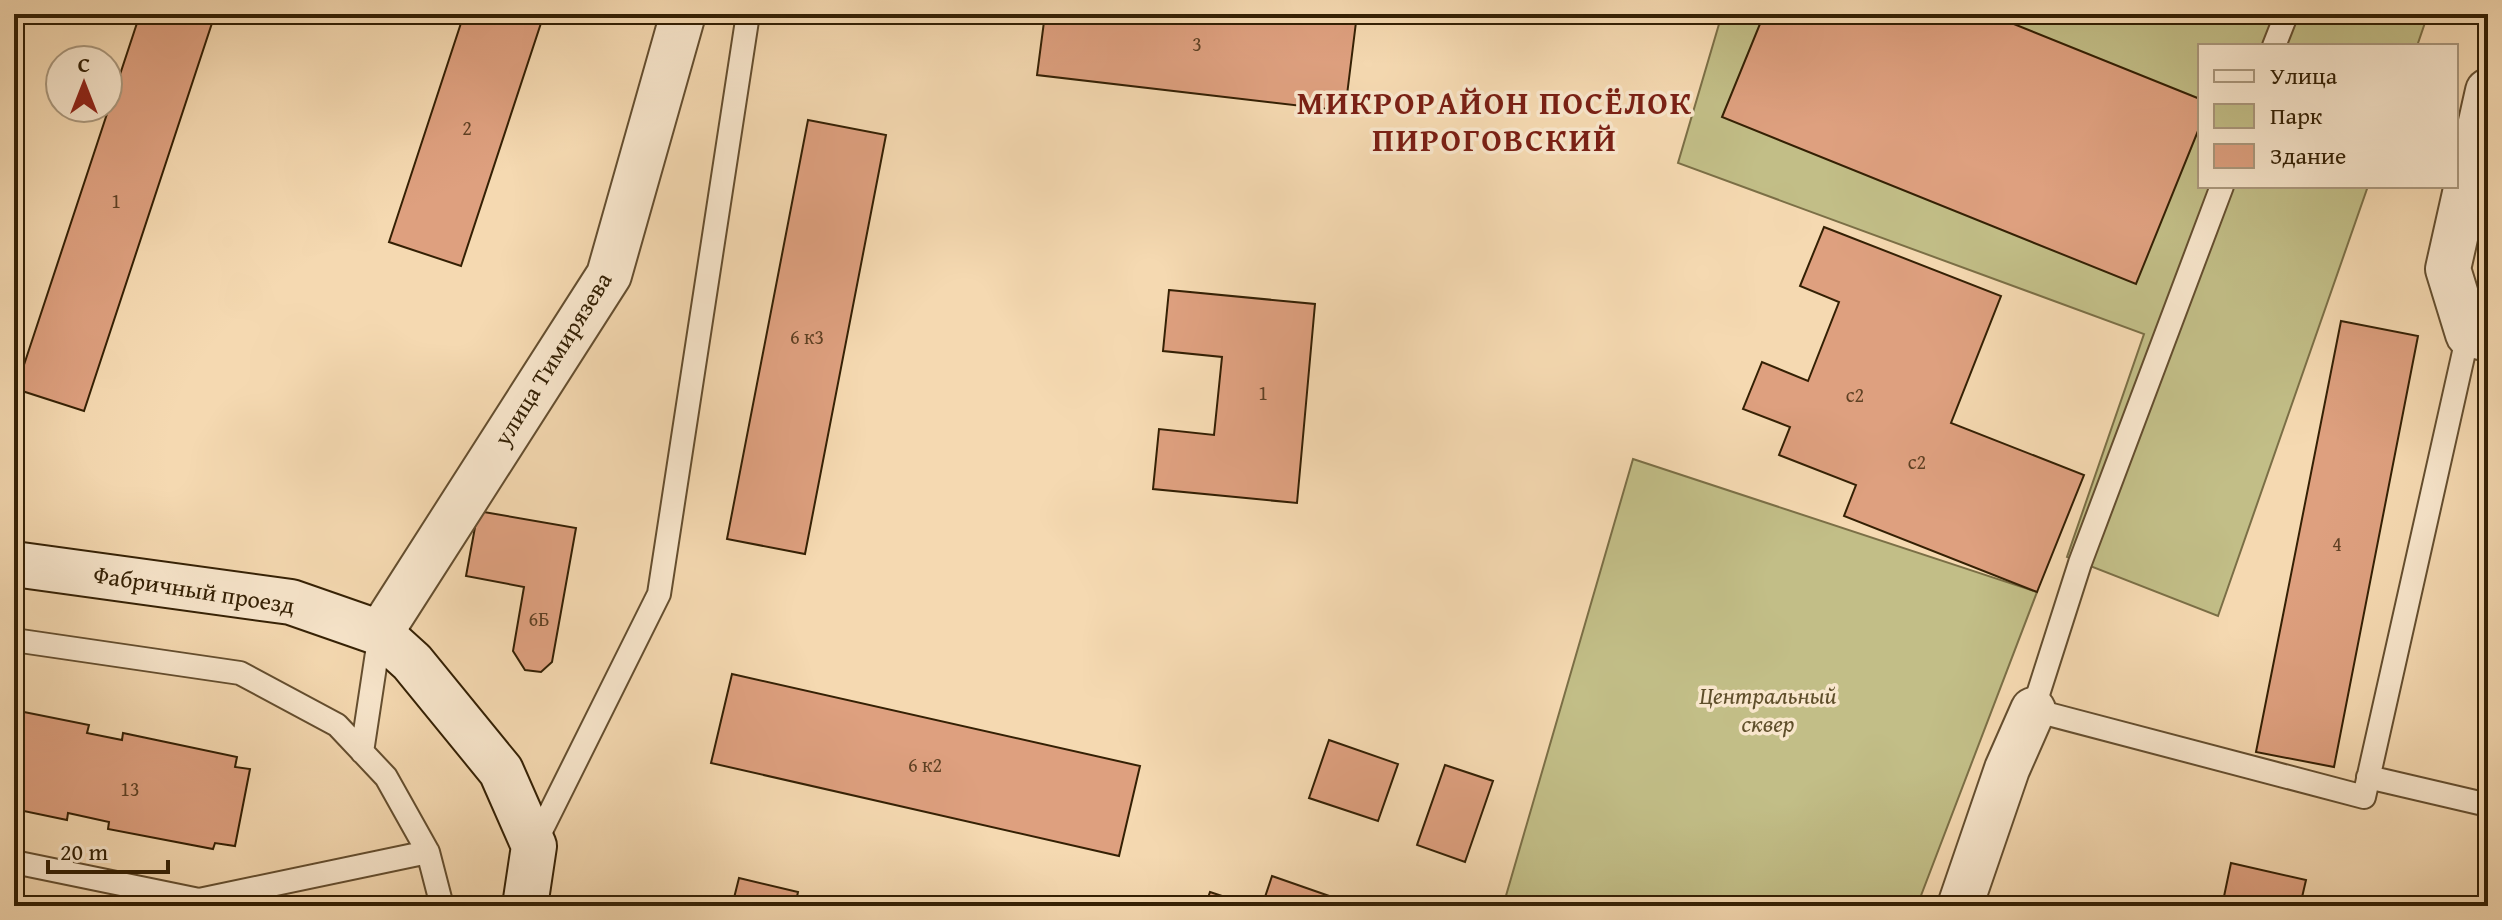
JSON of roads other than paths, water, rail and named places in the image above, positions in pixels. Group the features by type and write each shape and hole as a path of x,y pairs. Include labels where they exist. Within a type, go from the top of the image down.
{"street":[{"name":"улица Тимирязева","path":"380,633 609,275 683,14"},
{"path":"2478,336 2448,269 2488,91"},
{"name":"Фабричный проезд","path":"14,564 291,602 380,633 412,662 501,771 534,846"},
{"path":"1960,906 2007,769 2033,710"},
{"path":"525,906 534,846"}],"lane":[{"path":"534,846 659,594 748,14"},
{"path":"2275,44 2285,18"},
{"path":"2221,188 2080,563 2033,710 2364,797 2478,336"},
{"path":"362,752 380,633"},
{"path":"14,640 240,673 337,725 386,777 428,852 442,906"},
{"path":"2368,777 2488,805"},
{"path":"14,862 199,903 428,852"}],"district":[{"name":"МИКРОРАЙОН ПОСЁЛОК ПИРОГОВСКИЙ","path":"1495,122"}],"park label":[{"name":"Центральный сквер","path":"1768,710"}]}
